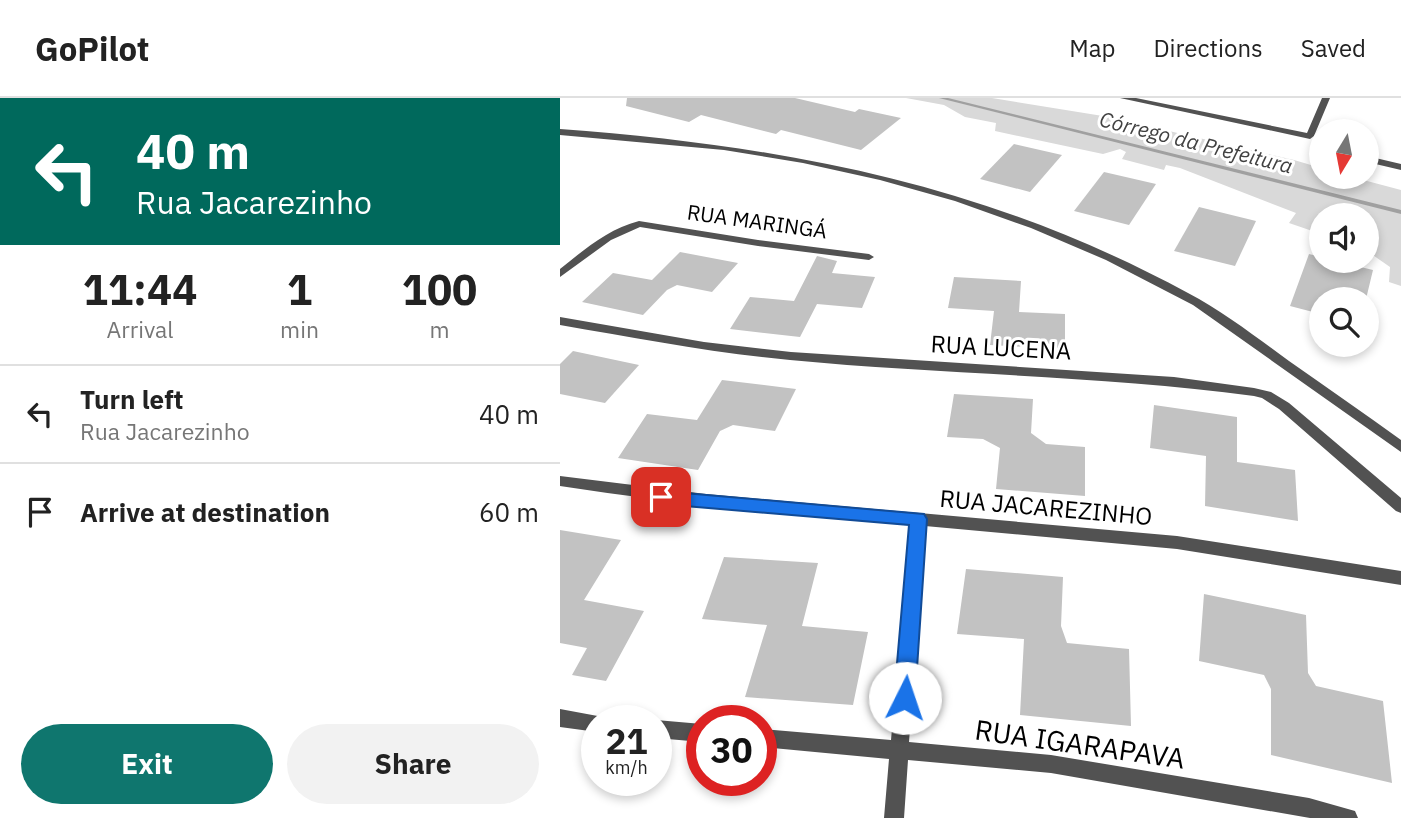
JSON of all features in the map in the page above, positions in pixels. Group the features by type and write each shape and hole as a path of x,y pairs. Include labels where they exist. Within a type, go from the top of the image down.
{"street":[{"path":"1124,98 1309,136"},
{"path":"1317,119 1326,98"},
{"path":"560,132 670,141 789,156 906,183 1028,223 1185,296 1249,338 1401,447"},
{"path":"1379,162 1401,167"},
{"name":"RUA MARINGÁ","path":"560,274 601,242 639,224 869,257"},
{"name":"RUA LUCENA","path":"560,321 704,346 790,356 1174,382 1254,392 1284,406 1401,507"},
{"name":"RUA JACAREZINHO","path":"560,481 661,497 1146,539 1401,578"},
{"path":"894,818 918,519"},
{"path":"560,718 581,721"},
{"name":"RUA IGARAPAVA","path":"777,739 1051,764 1309,808 1348,818"}],"shaded area":[{"path":"906,98 992,98 1109,117 1309,164 1309,189 1379,189 1379,184 1401,190 1401,286 1389,282 1390,267 1379,259 1379,203 1309,203 1309,230 1289,223 1296,213 1180,168 1166,165 1164,170 1122,159 1126,152 1120,149 1103,154 995,131 996,123 965,117 944,105"}],"building":[{"path":"627,98 795,98 855,112 859,109 901,118 861,150 781,130 776,134 701,115 689,122 626,106"},
{"path":"1014,144 1062,155 1030,192 980,179"},
{"path":"1104,172 1156,184 1129,225 1074,211"},
{"path":"1199,207 1256,221 1235,266 1174,251"},
{"path":"680,252 738,263 712,292 677,285 667,290 643,315 582,302 613,273 652,280"},
{"path":"1309,254 1309,273 1372,273 1369,287 1309,287 1309,311 1290,306"},
{"path":"817,256 837,261 832,273 875,277 862,308 817,304 800,337 730,329 750,297 794,301"},
{"path":"954,277 1021,281 1019,312 1065,314 1065,349 990,345 994,311 948,308"},
{"path":"573,351 639,365 605,403 560,394 560,364"},
{"path":"722,380 796,389 775,431 733,425 720,431 698,470 618,458 647,414 697,420"},
{"path":"954,394 1033,399 1031,433 1046,444 1085,447 1085,496 996,489 1000,448 983,439 947,437"},
{"path":"1154,405 1237,417 1237,462 1295,470 1298,521 1205,506 1206,456 1150,448"},
{"path":"560,530 621,540 584,600 644,611 606,681 572,675 587,648 560,643"},
{"path":"724,557 818,563 802,626 868,632 853,705 745,697 767,625 702,619"},
{"path":"966,569 1063,577 1061,626 1067,643 1129,649 1131,726 1020,715 1024,639 957,634"},
{"path":"1204,594 1306,615 1308,673 1316,686 1383,701 1392,783 1271,755 1271,689 1264,675 1199,661"}],"waterway":[{"name":"Córrego da Prefeitura","path":"942,98 1401,212"}],"route":[{"path":"661,497 918,519 905,698"}]}
